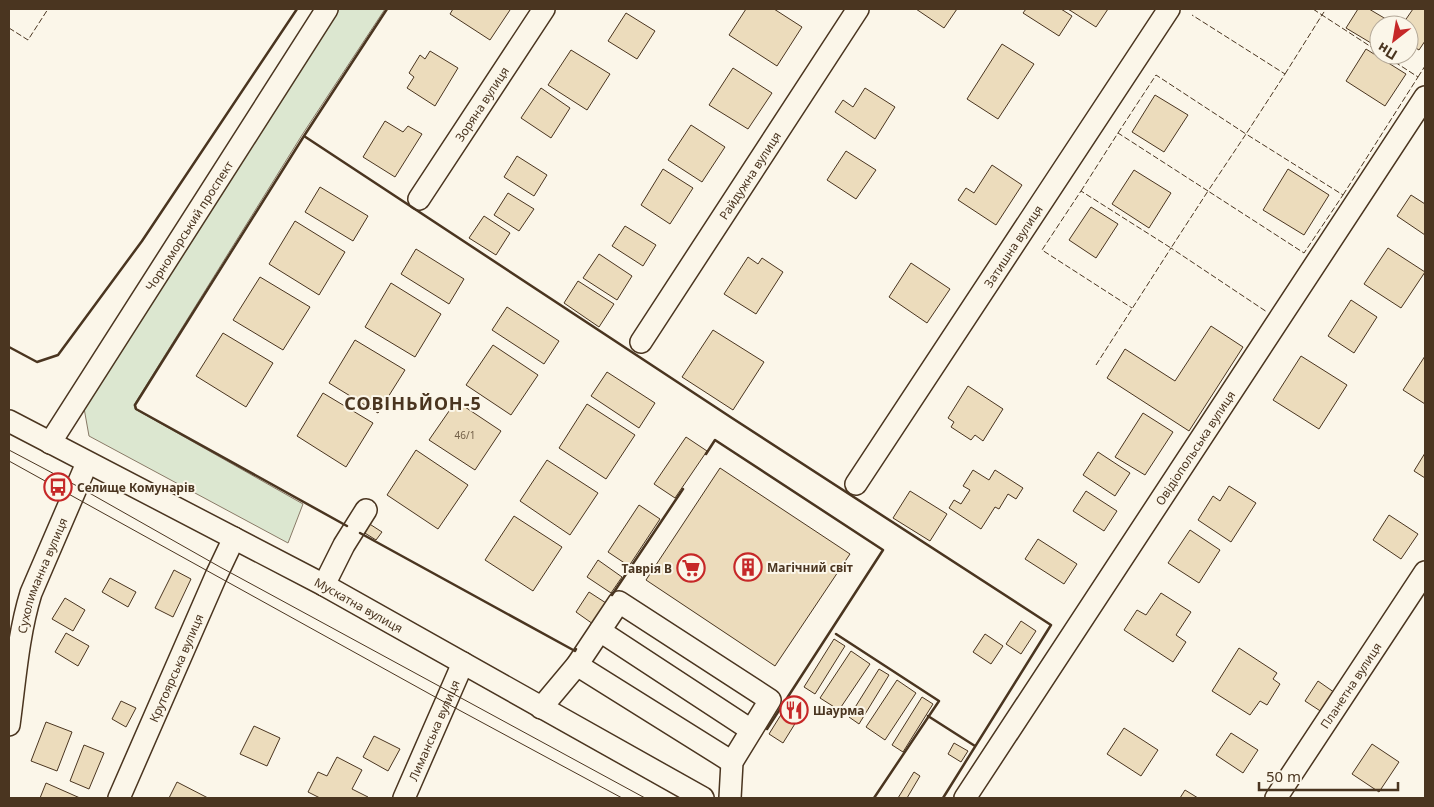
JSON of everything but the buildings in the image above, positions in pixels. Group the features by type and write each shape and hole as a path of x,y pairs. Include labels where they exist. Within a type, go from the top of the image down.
{"street":[{"name":"Чорноморський проспект","path":"50,443 327,9"},
{"name":"Зоряна вулиця","path":"419,199 544,9"},
{"name":"Райдужна вулиця","path":"641,342 858,9"},
{"name":"Затишна вулиця","path":"856,484 1169,9"},
{"name":"Овідіопольська вулиця","path":"965,798 1425,97"},
{"name":"Мускатна вулиця","path":"9,421 324,585 699,797"},
{"name":"Сухолиманна вулиця","path":"9,725 25,613 31,593 87,463"},
{"path":"324,585 344,545 366,510"},
{"name":"Крутоярська вулиця","path":"119,798 234,538"},
{"name":"Планетна вулиця","path":"1276,798 1425,572"},
{"path":"541,708 577,665 619,602 770,700 732,762 730,798"},
{"path":"600,631 751,730"},
{"name":"Лиманська вулиця","path":"404,798 463,664"},
{"path":"577,665 732,762"}],"green space":[{"path":"339,9 385,9 302,135 134,405 135,409 303,504 288,543 89,436 84,408 168,268"}],"tram line":[{"path":"9,450 645,798"},
{"path":"9,461 446,703 622,798"}],"fence":[{"path":"9,28 28,40 48,9"},
{"path":"1313,9 1322,15 1326,9"},
{"path":"1118,133 1156,75 1246,134 1285,74 1192,15"},
{"path":"1285,74 1322,15 1369,46"},
{"path":"1343,195 1418,77 1399,65"},
{"path":"1418,77 1425,66"},
{"path":"1081,191 1118,133 1208,191 1246,134 1343,195 1304,253 1208,191 1171,248 1081,191 1042,250 1132,308"},
{"path":"1096,365 1171,248 1267,312"}],"wall":[{"path":"9,347 37,362 58,355 142,241 297,9"},
{"path":"347,526 136,409 135,405 304,136 387,9"},
{"path":"304,136 732,418 1051,625 943,798"},
{"path":"706,454 715,440 883,550 767,729"},
{"path":"612,595 683,489"},
{"path":"360,533 575,651 576,649"},
{"path":"836,634 939,701 874,798"},
{"path":"928,716 975,746"}],"place":[{"name":"Селище Комунарів","path":"58,487"},
{"name":"Магічний світ","path":"748,567"},
{"name":"Таврія В","path":"691,568"},
{"name":"Шаурма","path":"794,710"}],"district":[{"name":"СОВІНЬЙОН-5","path":"413,403"}]}
